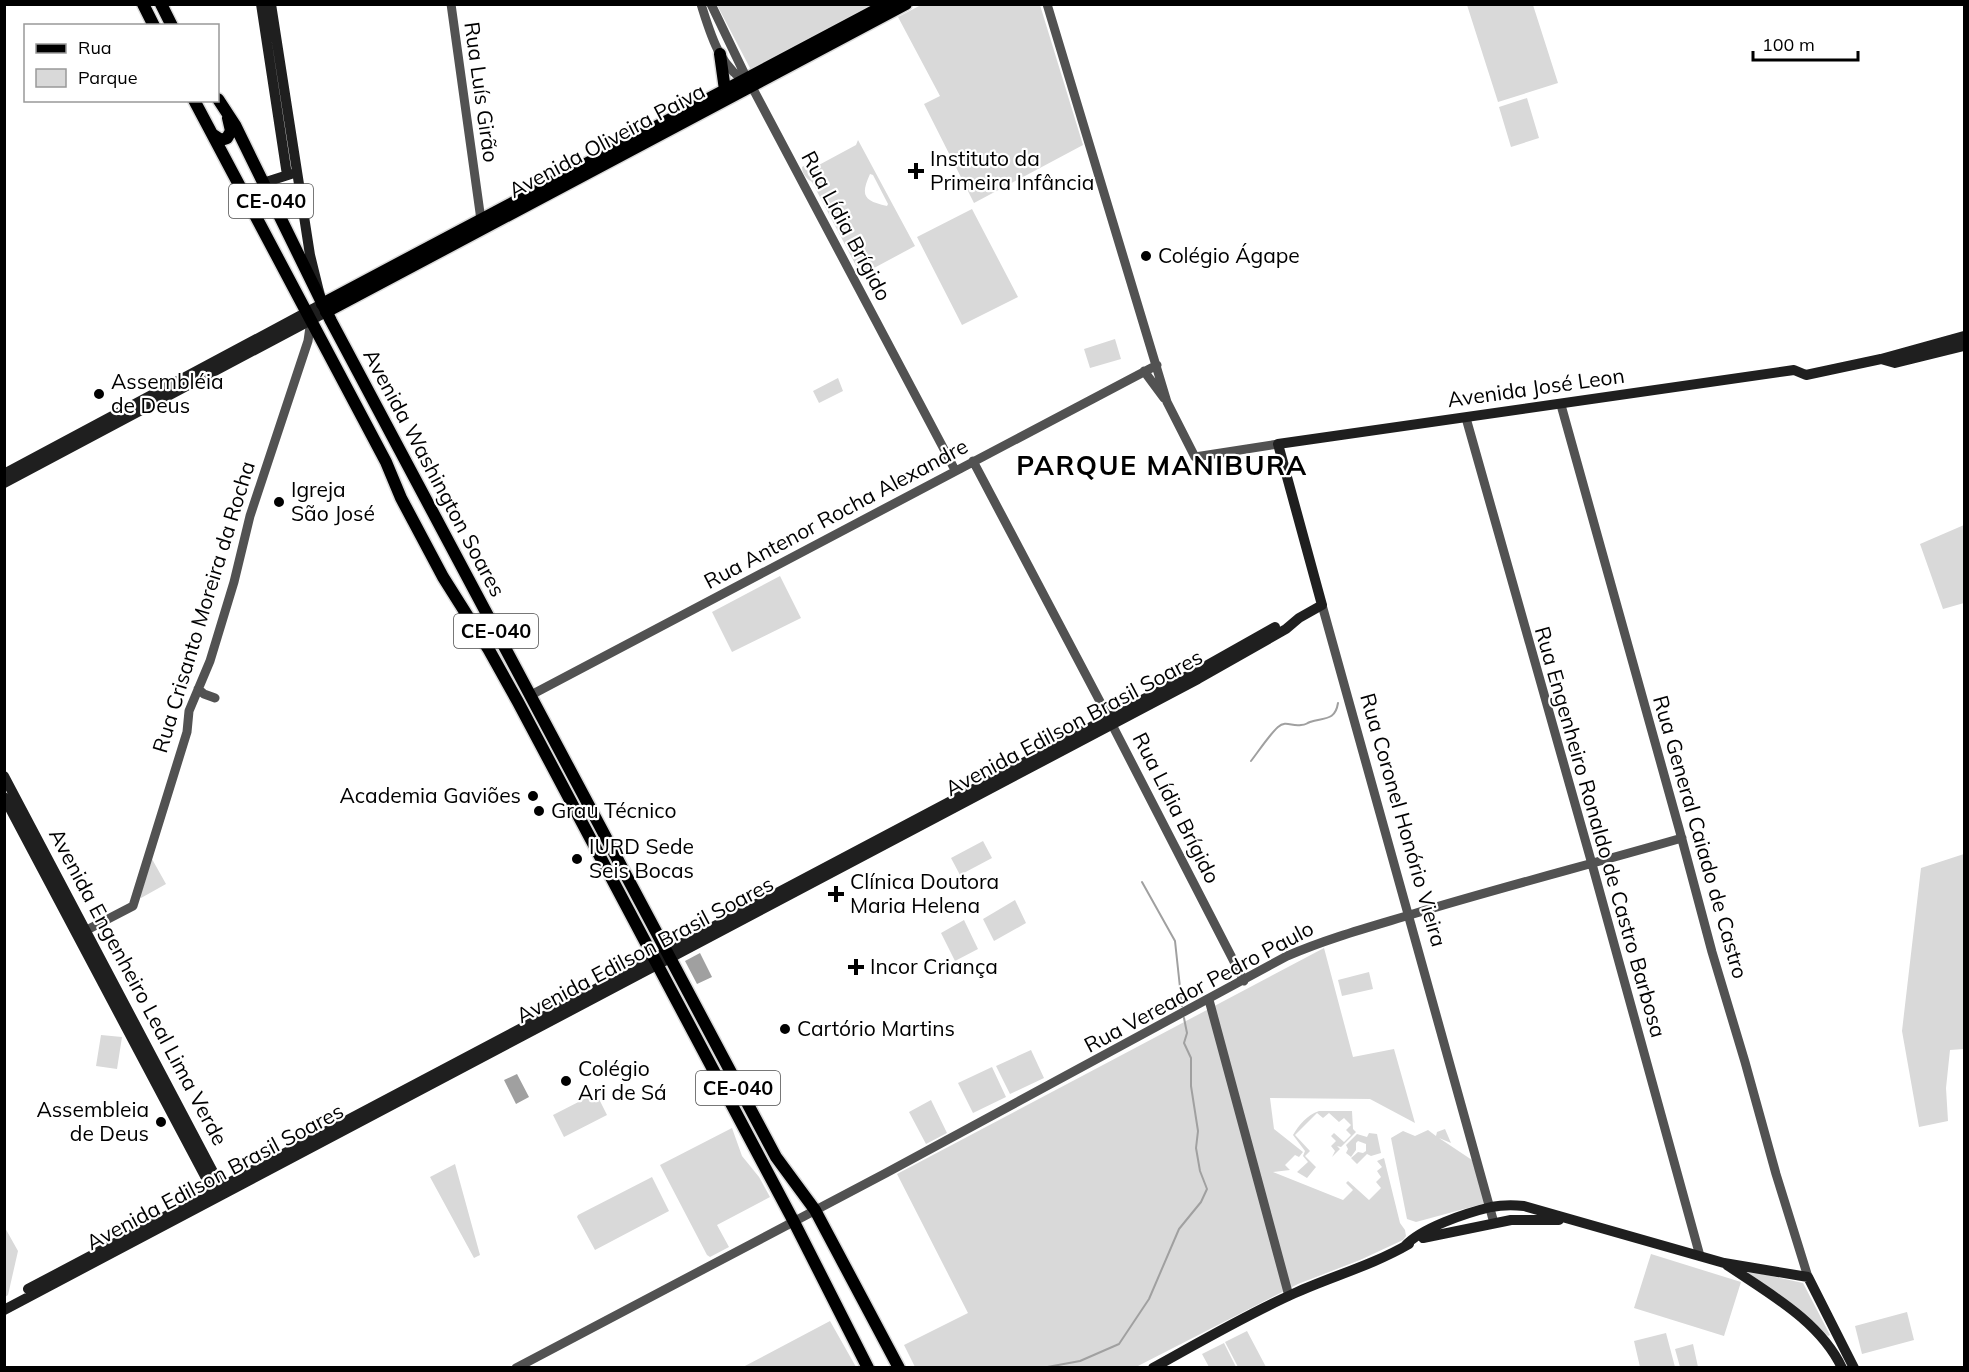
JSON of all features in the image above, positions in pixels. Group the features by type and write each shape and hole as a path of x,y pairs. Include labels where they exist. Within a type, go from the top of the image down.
{"main road":[{"path":"143,4 153,24"},
{"path":"161,4 171,24"},
{"path":"261,4 287,175"},
{"path":"4,483 324,308 310,255 271,4"},
{"name":"Avenida Oliveira Paiva","path":"324,308 747,82 886,4"},
{"name":"Avenida Oliveira Paiva","path":"324,308 481,220 725,90 747,82 906,4"},
{"path":"720,54 725,90"},
{"name":"Avenida Washington Soares","path":"219,101 235,125 324,308 776,1157 815,1210 899,1368"},
{"name":"Avenida Washington Soares","path":"195,102 386,462 401,498 443,577 512,691 794,1222 868,1368"},
{"path":"212,134 221,140 227,138 231,132 226,112"},
{"path":"263,183 298,171"},
{"path":"4,474 309,316"},
{"name":"Avenida José Leon","path":"1278,444 1794,370 1806,375 1881,359 1965,336"},
{"name":"Avenida José Leon","path":"1881,359 1895,363 1965,346"},
{"name":"Rua Coronel Honório Vieira","path":"1278,444 1322,605"},
{"name":"Avenida Edilson Brasil Soares","path":"4,1303 656,962 1110,721 1287,620 1299,618 1322,605"},
{"name":"Avenida Engenheiro Leal Lima Verde","path":"4,776 82,933 217,1192"},
{"name":"Avenida Engenheiro Leal Lima Verde","path":"4,797 82,933"},
{"name":"Avenida Edilson Brasil Soares","path":"4,1310 217,1192"},
{"path":"1405,1246 1413,1238 1437,1226 1490,1207 1524,1206 1724,1263 1808,1277 1854,1368"},
{"path":"1153,1368 1289,1296 1364,1266 1414,1241 1494,1223 1529,1218 1571,1220"},
{"path":"1724,1263 1788,1306 1834,1352 1842,1368"}],"street":[{"name":"Rua Luís Girão","path":"451,4 481,220"},
{"name":"Rua Lídia Brígido","path":"701,4 713,43 736,77 747,82"},
{"name":"Rua Lídia Brígido","path":"711,4 747,82 889,342 955,470"},
{"path":"1047,4 1167,402"},
{"path":"713,43 719,36 727,39"},
{"name":"Rua Crisanto Moreira da Rocha","path":"82,933 133,906 188,732 189,711 210,662 234,582 250,516 308,341 309,316"},
{"name":"Rua Antenor Rocha Alexandre","path":"531,695 1157,365"},
{"path":"1144,371 1167,402"},
{"name":"Avenida José Leon","path":"1167,402 1195,457 1278,444"},
{"name":"Rua General Caiado de Castro","path":"1561,405 1712,952 1808,1277"},
{"name":"Rua Engenheiro Ronaldo de Castro Barbosa","path":"1466,418 1700,1256"},
{"name":"Rua Lídia Brígido","path":"973,461 1244,981"},
{"name":"Rua Coronel Honório Vieira","path":"1322,605 1494,1223"},
{"path":"198,689 215,698"},
{"name":"Rua Vereador Pedro Paulo","path":"516,1368 794,1222 1287,956 1321,942 1498,888 1682,838"},
{"path":"1209,1000 1289,1296"}],"green space":[{"path":"717,5 875,5 753,69 750,68"},
{"path":"921,5 1040,5 1083,145 974,203 924,104 940,96 898,17"},
{"path":"1467,5 1533,5 1558,83 1498,102"},
{"path":"1527,98 1539,138 1511,147 1499,107"},
{"path":"858,140 915,246 861,275 802,167 809,163 817,166 856,145","holes":["870,174 873,175 888,204 887,206 873,202 866,196 867,181"]},
{"path":"972,209 1018,297 962,325 917,237"},
{"path":"1115,339 1121,359 1090,368 1084,349"},
{"path":"838,378 843,391 819,403 813,391"},
{"path":"1964,525 1964,603 1943,609 1920,544"},
{"path":"780,576 801,618 732,652 712,612"},
{"path":"983,841 992,858 960,875 951,858"},
{"path":"1964,854 1964,1049 1950,1050 1946,1088 1948,1121 1919,1127 1902,1031 1921,868"},
{"path":"152,859 166,884 141,898 140,897"},
{"path":"1015,900 1026,923 994,941 983,919"},
{"path":"964,920 978,949 955,961 941,933"},
{"path":"1324,948 1353,1057 1394,1049 1415,1123 1370,1099 1270,1098 1274,1129 1303,1152 1299,1157 1295,1155 1285,1165 1290,1170 1273,1172 1343,1200 1353,1190 1346,1183 1348,1181 1369,1200 1381,1188 1376,1182 1381,1177 1377,1171 1382,1167 1377,1161 1384,1158 1400,1223 1405,1230 1406,1236 1403,1240 1360,1260 1298,1284 1136,1367 915,1367 904,1345 968,1313 897,1174"},
{"path":"1369,972 1373,989 1342,996 1338,980"},
{"path":"101,1035 122,1037 117,1069 96,1066"},
{"path":"1031,1050 1044,1078 1010,1094 996,1066"},
{"path":"992,1067 1006,1097 973,1113 958,1083"},
{"path":"596,1093 607,1115 564,1137 553,1115"},
{"path":"931,1100 947,1133 926,1144 909,1112"},
{"path":"1319,1111 1352,1111 1353,1129 1356,1132 1341,1147 1337,1146 1340,1149 1332,1157 1335,1151 1331,1146 1336,1141 1331,1136 1334,1133 1344,1142 1351,1135 1346,1130 1351,1125 1344,1118 1339,1122 1329,1113 1323,1118 1317,1113 1295,1135 1310,1151 1305,1156 1316,1167 1307,1178 1297,1172 1308,1162 1303,1156 1305,1151 1293,1135 1304,1121"},
{"path":"732,1128 742,1156 759,1177 770,1197 717,1225 729,1247 710,1257 660,1165"},
{"path":"1445,1129 1451,1143 1439,1138 1472,1160 1486,1203 1416,1222 1407,1219 1391,1138 1403,1131 1415,1136 1428,1130 1436,1136 1437,1132"},
{"path":"1369,1133 1377,1134 1381,1153 1371,1156 1367,1154 1357,1164 1351,1158 1358,1152 1366,1151 1366,1144 1358,1141 1351,1157 1346,1153 1348,1149 1346,1145 1357,1134 1367,1137"},
{"path":"455,1164 480,1255 474,1258 430,1177"},
{"path":"652,1177 669,1211 595,1250 578,1215"},
{"path":"4,1226 18,1251 8,1295 5,1297"},
{"path":"1651,1254 1741,1282 1724,1336 1634,1308"},
{"path":"1744,1270 1803,1283 1830,1335 1828,1336"},
{"path":"1907,1312 1914,1340 1862,1354 1855,1326"},
{"path":"830,1321 856,1367 743,1367"},
{"path":"1247,1331 1266,1367 1238,1367 1225,1342"},
{"path":"1666,1333 1675,1367 1640,1367 1634,1341"},
{"path":"1224,1343 1236,1367 1209,1367 1202,1354"},
{"path":"1693,1344 1698,1367 1680,1367 1675,1349"}],"shaded area":[{"path":"700,953 712,977 697,984 685,961"},
{"path":"517,1074 529,1097 516,1104 504,1080"}],"waterway":[{"path":"1251,761 1278,727 1286,724 1304,725 1328,718 1334,713 1338,703"},
{"path":"1142,882 1175,941 1182,1006"},
{"path":"1042,1368 1080,1361 1119,1344 1149,1299 1179,1229 1201,1202 1207,1189 1200,1171 1196,1148 1198,1131 1191,1086 1191,1058 1184,1043 1187,1033 1184,1018"}],"place":[{"name":"Instituto da Primeira Infância","path":"916,171"},
{"name":"Colégio Ágape","path":"1146,256"},
{"name":"Assembléia de Deus","path":"99,394"},
{"name":"Igreja São José","path":"279,502"},
{"name":"Academia Gaviões","path":"533,796"},
{"name":"Grau Técnico","path":"539,811"},
{"name":"IURD Sede Seis Bocas","path":"577,859"},
{"name":"Clínica Doutora Maria Helena","path":"836,894"},
{"name":"Incor Criança","path":"856,967"},
{"name":"Cartório Martins","path":"785,1029"},
{"name":"Colégio Ari de Sá","path":"566,1081"},
{"name":"Assembleia de Deus","path":"161,1122"}],"district":[{"name":"PARQUE MANIBURA","path":"1162,466"}]}
